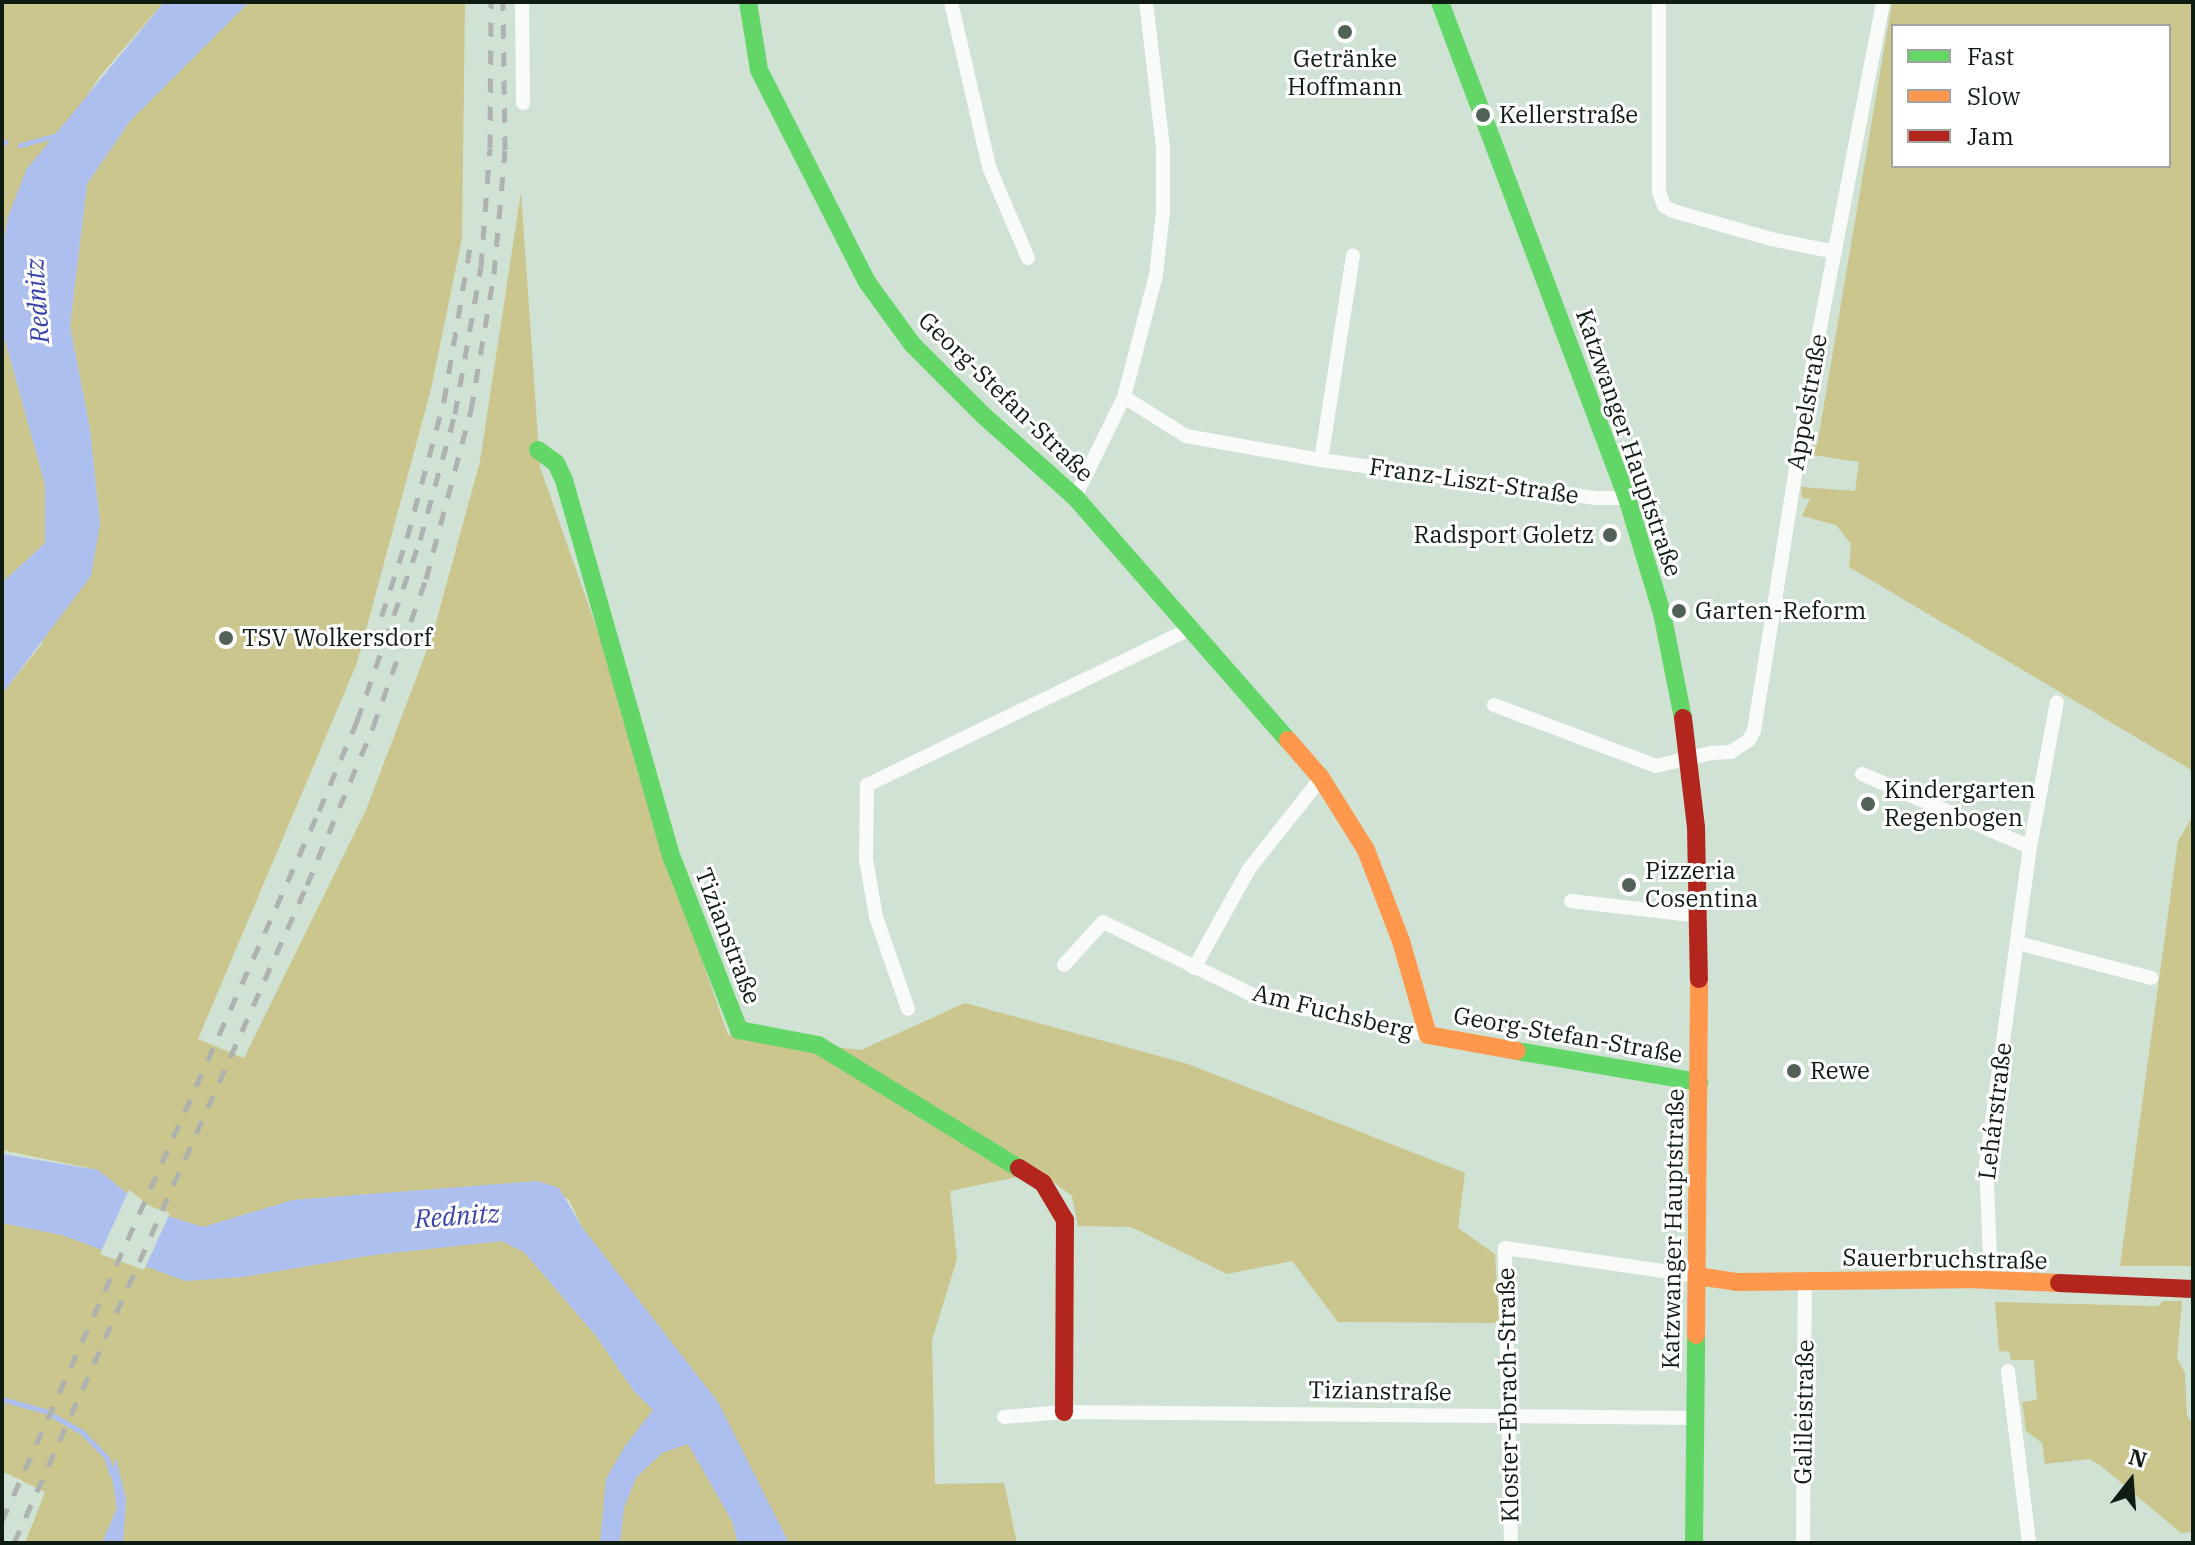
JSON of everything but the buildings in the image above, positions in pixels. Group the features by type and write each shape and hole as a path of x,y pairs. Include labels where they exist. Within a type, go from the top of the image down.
{"street":[{"path":"522,2 523,103"},
{"name":"Georg-Stefan-Straße","path":"748,2 759,70 867,282 912,344 984,416 1075,497 1321,778 1366,850 1401,941 1428,1035 1699,1082"},
{"path":"951,2 989,167 1028,258"},
{"path":"1075,497 1124,397 1156,275 1163,212 1163,148 1146,2"},
{"name":"Katzwanger Hauptstraße","path":"1440,2 1627,498 1668,638 1690,760 1700,916 1694,1543"},
{"path":"1659,2 1659,192 1664,206 1771,239 1835,252"},
{"name":"Appelstraße","path":"1494,705 1656,766 1711,753 1731,752 1749,740 1754,731 1783,542 1883,2"},
{"path":"1321,460 1353,255"},
{"name":"Franz-Liszt-Straße","path":"1124,397 1186,436 1321,460 1594,498 1627,498"},
{"name":"Tizianstraße","path":"538,450 556,463 564,480 672,858 739,1030 818,1045 1043,1183 1065,1220 1064,1412"},
{"path":"908,1009 876,917 866,859 867,785 1190,629"},
{"name":"Lehárstraße","path":"1991,1281 1986,1172 2030,847 2057,702"},
{"path":"1862,774 2030,847"},
{"path":"1194,968 1249,869 1321,778"},
{"path":"1571,901 1700,916"},
{"name":"Am Fuchsberg","path":"1064,965 1103,922 1261,999 1428,1035"},
{"path":"2018,943 2151,978"},
{"name":"Kloster-Ebrach-Straße","path":"1511,1543 1511,1416 1505,1248 1697,1276"},
{"name":"Sauerbruchstraße","path":"1697,1276 1737,1282 1991,1281 2193,1289"},
{"name":"Galileistraße","path":"1803,1543 1805,1281"},
{"path":"2008,1371 2029,1543"},
{"name":"Tizianstraße","path":"1004,1417 1064,1412 1695,1418"}],"shaded area":[{"path":"2,2 164,2 100,76 8,217 2,249"},
{"path":"249,2 465,2 462,238 431,389 357,663 198,1039 244,1058 366,810 432,637 480,461 521,192 540,467 612,672 668,861 728,1035 861,1050 965,1003 1188,1064 1465,1173 1458,1228 1495,1254 1499,1323 1338,1322 1292,1261 1227,1274 1131,1227 1078,1226 1072,1196 1040,1172 950,1191 957,1259 932,1340 935,1484 1004,1483 1017,1543 789,1543 766,1499 582,1227 569,1200 538,1181 293,1200 203,1227 148,1210 98,1170 2,1150 2,694 41,645 100,524 90,429 70,326 87,184 130,121"},
{"path":"1892,2 2193,2 2193,771 1849,567 1851,544 1836,525 1802,516 1810,499 1802,498 1801,487 1855,491 1859,462 1806,454 1807,446 1817,446"},
{"path":"2,330 45,484 45,543 2,583"},
{"path":"2193,816 2193,1266 2120,1266 2178,841"},
{"path":"2,1223 62,1235 185,1281 243,1277 373,1255 502,1241 525,1253 597,1337 633,1390 687,1441 732,1521 738,1543 123,1543 126,1499 116,1459 111,1473 117,1508 102,1543 25,1543 45,1492 2,1471"},
{"path":"2163,1301 2182,1301 2177,1358 2185,1373 2187,1415 2193,1426 2193,1532 2181,1533 2089,1459 2045,1464 2042,1443 2026,1431 2022,1402 2037,1400 2034,1360 2011,1360 2009,1352 1999,1351 1995,1302 2158,1306"}],"water":[{"name":"Rednitz","path":"164,2 249,2 130,121 87,184 70,326 90,429 100,524 91,576 2,694 2,583 45,543 45,484 2,330 2,249 8,217 26,170"},
{"name":"Rednitz","path":"2,1154 98,1170 148,1210 203,1227 293,1200 538,1181 559,1188 582,1227 718,1402 789,1543 738,1543 732,1521 688,1444 662,1453 636,1478 624,1508 620,1543 600,1543 606,1479 625,1446 653,1410 633,1390 597,1337 525,1253 502,1241 373,1255 243,1277 185,1281 62,1235 2,1223"},
{"path":"116,1458 126,1499 123,1543 102,1543 117,1508 111,1473"}],"pier":[{"path":"129,1190 150,1206 170,1213 144,1270 100,1254"}],"waterway":[{"path":"20,145 57,135"},
{"path":"2,1399 45,1411 82,1432 107,1458 111,1473"}],"railway":[{"path":"2,1521 319,811 357,721 420,540 455,414 481,267 490,148 491,2"},
{"path":"14,1543 307,885 373,727 426,579 471,410 494,274 505,150 503,2"},
{"path":"373,643 407,538 444,401 472,236"}],"traffic: fast":[{"path":"748,2 759,70 867,282 912,344 984,416 1075,497 1288,740"},
{"path":"1440,2 1627,498 1662,613 1683,718"},
{"path":"538,450 556,463 564,480 672,858 739,1030 818,1045 1019,1168"},
{"path":"1517,1051 1699,1082"},
{"path":"1694,1543 1696,1335"}],"traffic: slow":[{"path":"1288,740 1321,778 1366,850 1401,941 1428,1035 1517,1051"},
{"path":"1696,1335 1699,979"},
{"path":"1697,1276 1737,1282 1968,1279 2059,1283"}],"traffic: jam":[{"path":"1683,718 1696,827 1699,979"},
{"path":"1019,1168 1043,1183 1065,1220 1064,1412"},
{"path":"2059,1283 2193,1289"}],"place":[{"name":"Getränke Hoffmann","path":"1345,32"},
{"name":"Kellerstraße","path":"1483,115"},
{"name":"Radsport Goletz","path":"1610,535"},
{"name":"Garten-Reform","path":"1679,611"},
{"name":"TSV Wolkersdorf","path":"226,638"},
{"name":"Kindergarten Regenbogen","path":"1868,804"},
{"name":"Pizzeria Cosentina","path":"1629,885"},
{"name":"Rewe","path":"1794,1071"}]}
